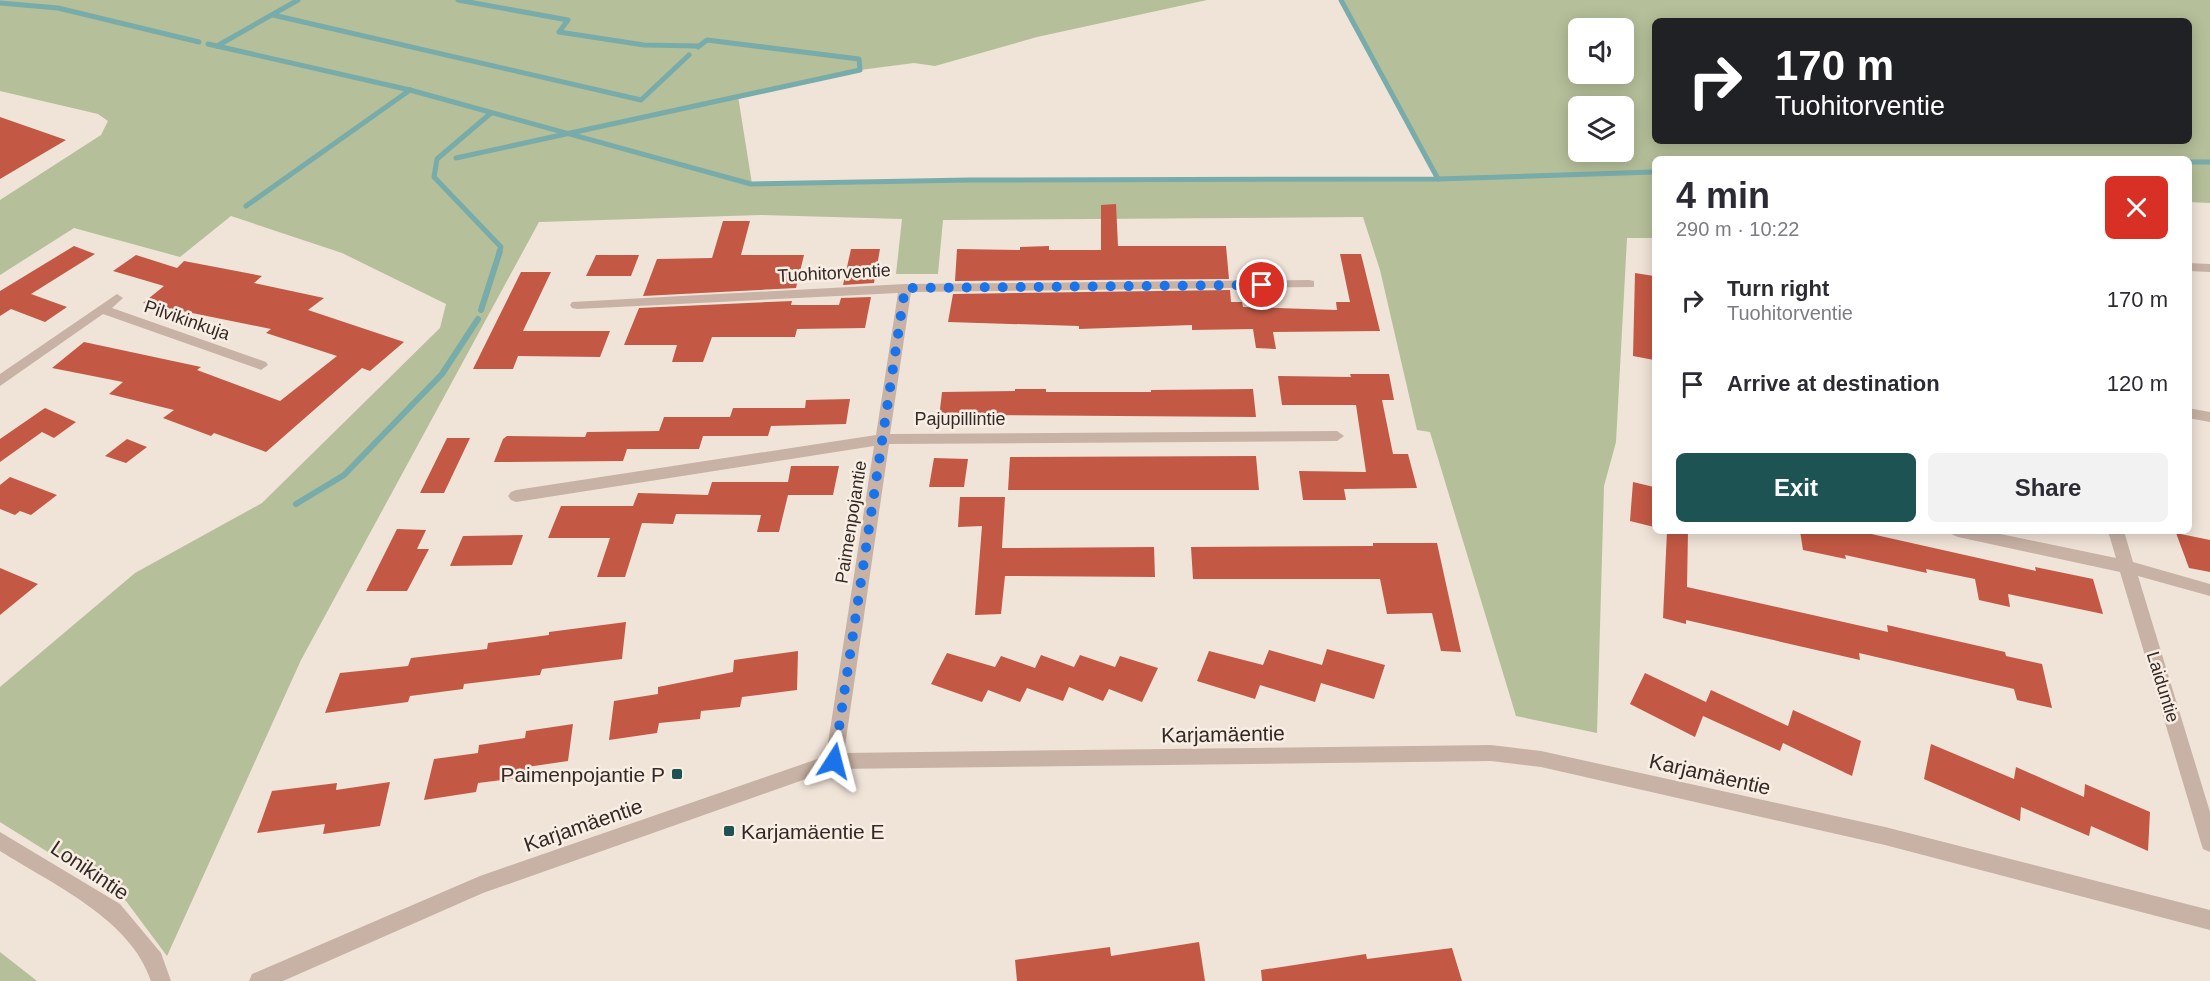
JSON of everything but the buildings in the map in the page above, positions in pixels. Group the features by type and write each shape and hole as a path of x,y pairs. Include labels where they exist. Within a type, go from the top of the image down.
{"street":[{"path":"2192,267 2210,268"},
{"name":"Tuohitorventie","path":"577,305 905,288 1309,284"},
{"name":"Paimenpojantie","path":"834,761 905,288"},
{"path":"0,381 117,298"},
{"name":"Pilvikinkuja","path":"102,309 261,365"},
{"path":"2192,414 2210,417"},
{"name":"Pajupillintie","path":"516,496 884,438 1337,436"},
{"path":"1972,534 2127,567 2210,590"},
{"name":"Laiduntie","path":"2117,534 2210,843"},
{"name":"Karjamäentie","path":"259,981 480,885 834,761 1491,753 1531,758 1885,836 2210,920"},
{"name":"Lonikintie","path":"0,841 113,911 154,960 161,981"}],"green space":[{"path":"0,0 1207,0 1037,37 935,66 914,63 860,70 738,96 752,184 970,180 1437,179 1341,0 2210,0 2210,203 2192,202 2192,156 1652,156 1652,238 1627,238 1616,442 1604,486 1597,733 1516,716 1430,432 1417,430 1380,270 1363,217 943,220 938,274 896,274 902,219 761,215 539,222 301,660 167,956 126,901 0,822 0,687 135,573 262,503 440,328 446,304 342,253 231,216 180,257 74,228 0,275 0,200 101,135 108,121 98,114 0,91"},
{"path":"0,952 37,981 0,981"}],"waterway":[{"path":"217,46 298,0"},
{"path":"458,0 568,20 559,32 644,45 699,46"},
{"path":"1341,0 1438,179"},
{"path":"0,3 58,8 199,42"},
{"path":"273,15 641,100 689,55"},
{"path":"568,134 860,70 859,59 707,40 698,47"},
{"path":"208,44 410,90"},
{"path":"246,206 410,90"},
{"path":"410,90 568,134"},
{"path":"491,113 437,159 434,177 501,247 499,252"},
{"path":"456,158 568,134"},
{"path":"568,134 751,184 970,180 1438,179"},
{"path":"2192,162 2210,162"},
{"path":"1438,179 1652,172"},
{"path":"481,310 500,251"},
{"path":"296,504 344,475 442,374 478,319"}],"place":[{"name":"Paimenpojantie P","path":"677,774"},
{"name":"Karjamäentie E","path":"729,831"}],"route":[{"path":"834,761 905,288 1262,285"}]}
